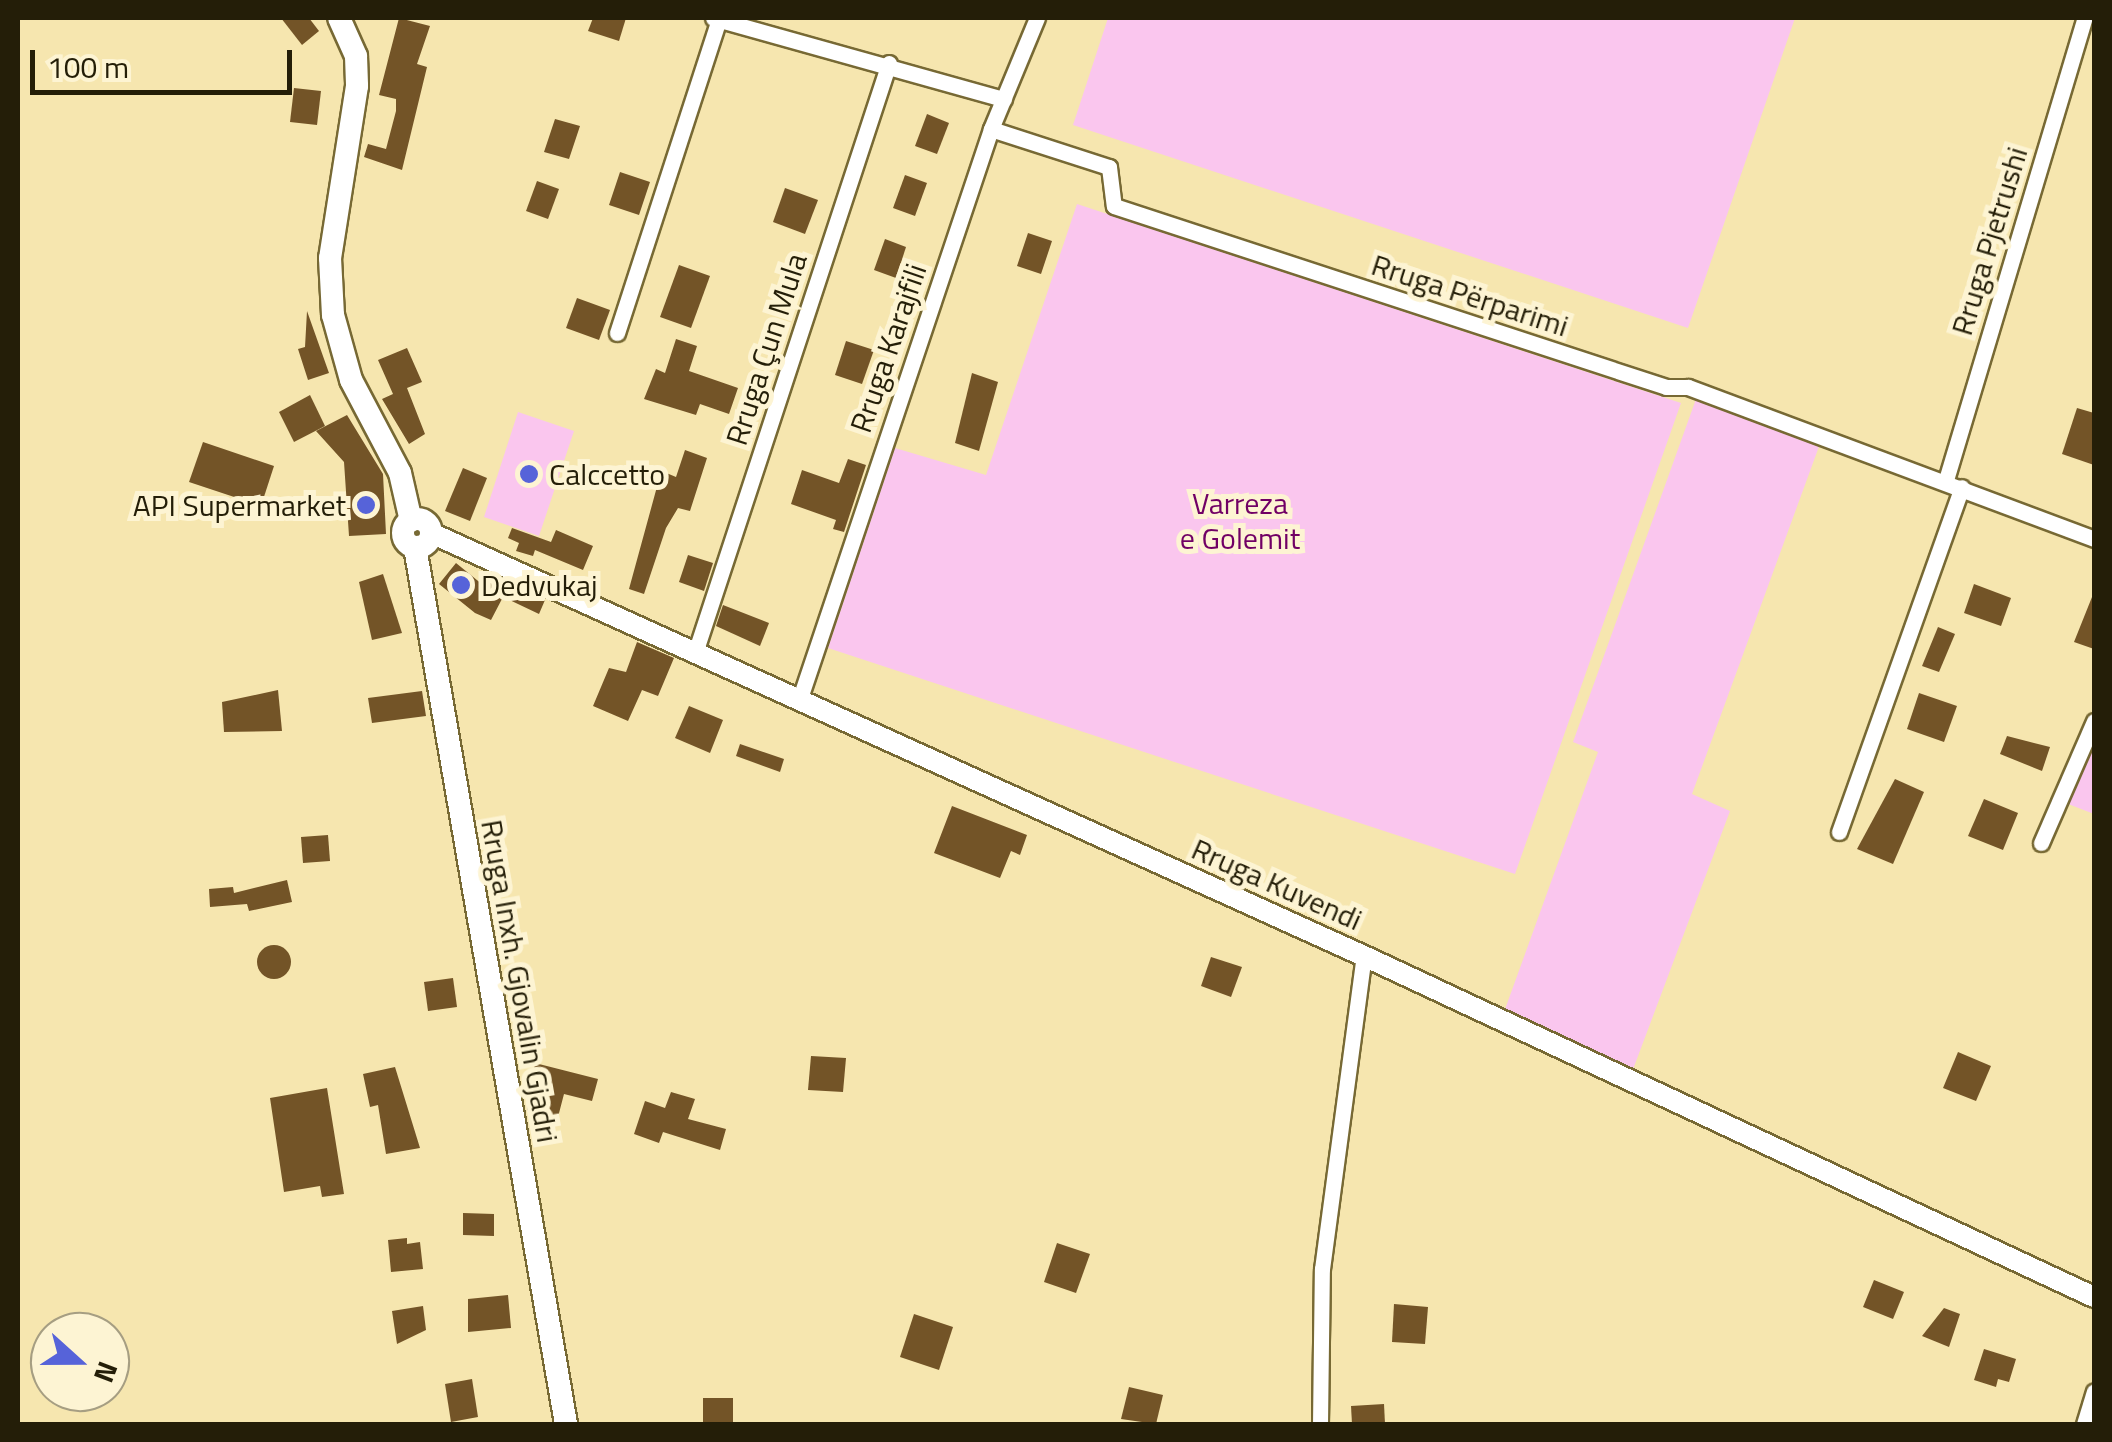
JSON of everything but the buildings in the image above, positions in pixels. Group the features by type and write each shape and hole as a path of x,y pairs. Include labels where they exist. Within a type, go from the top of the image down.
{"main road":[{"name":"Rruga Inxh. Gjovalin Gjadri","path":"339,18 356,56 357,86 329,288 351,380 395,463 419,534 566,1424"}],"street":[{"path":"618,333 716,18 1004,98"},
{"name":"Rruga Karajfili","path":"800,698 991,129 1037,18"},
{"name":"Rruga Pjetrushi","path":"1946,480 2085,18"},
{"name":"Rruga Çun Mula","path":"695,652 889,63"},
{"name":"Rruga Përparimi","path":"991,129 1108,167 1114,206 1666,387 1688,387 1946,480 2094,540"},
{"path":"1839,832 1962,487"},
{"name":"Rruga Kuvendi","path":"419,534 800,698 2094,1297"},
{"path":"2041,844 2094,722"},
{"path":"1320,1424 1322,1270 1364,956"},
{"path":"2084,1424 2094,1392"}],"green space":[{"path":"1108,18 1795,18 1688,328 1073,125"},
{"name":"Varreza e Golemit","path":"1077,204 1681,403 1515,874 828,648 895,448 986,475"},
{"path":"1696,399 1821,441 1692,794 1730,811 1632,1072 1504,1012 1598,752 1573,742"},
{"name":"Calccetto","path":"518,412 574,431 539,536 484,517"},
{"path":"2094,731 2094,814 2063,802"}],"place":[{"name":"Calccetto","path":"529,474"},
{"name":"API Supermarket","path":"366,505"},
{"name":"Dedvukaj","path":"461,585"}]}
